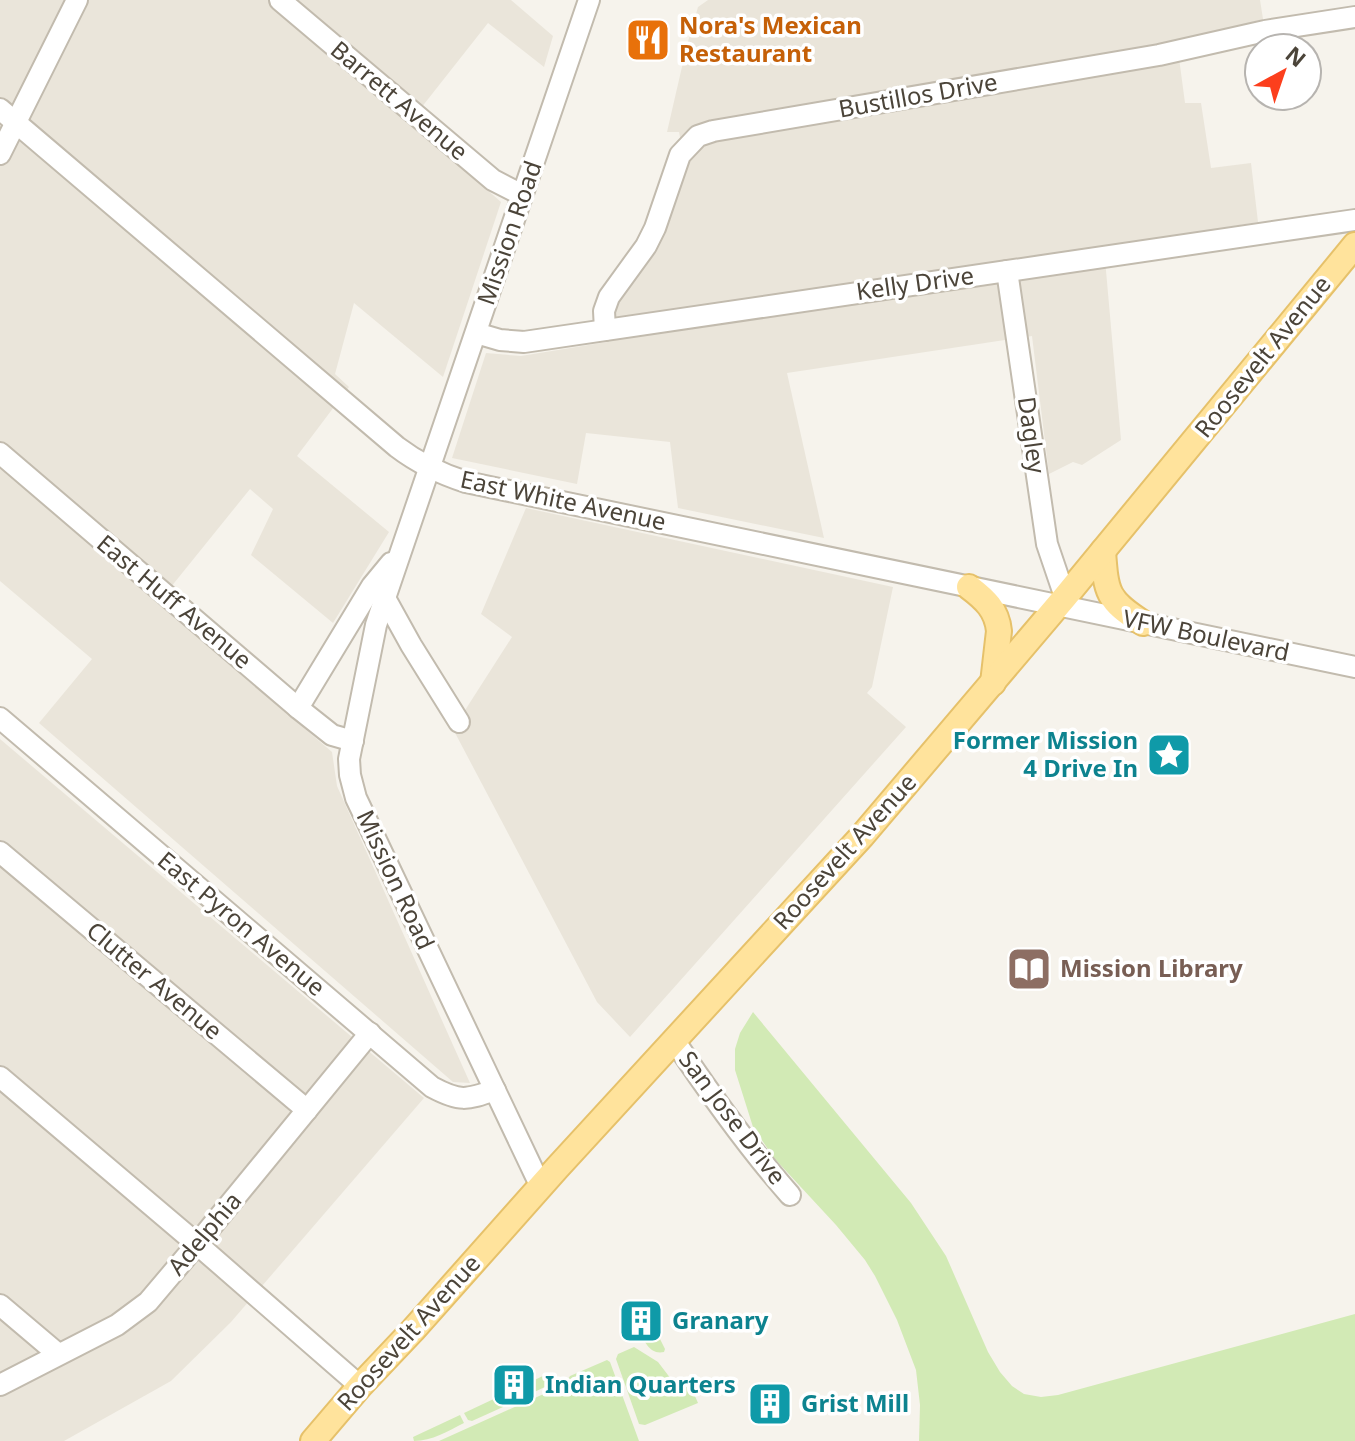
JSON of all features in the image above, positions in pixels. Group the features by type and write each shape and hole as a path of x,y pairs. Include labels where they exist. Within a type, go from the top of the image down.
{"main road":[{"name":"Roosevelt Avenue","path":"313,1441 862,836 993,683 1355,245"},
{"path":"1103,551 1105,578 1114,602 1143,623"},
{"path":"969,587 986,600 998,623 993,683"}],"street":[{"path":"0,154 8,115 77,0"},
{"name":"Barrett Avenue","path":"280,0 493,180 522,195"},
{"name":"Mission Road","path":"541,1187 356,798 350,767 376,625 589,0"},
{"name":"Bustillos Drive","path":"605,330 604,311 609,297 646,246 680,155 698,136 1355,17"},
{"name":"East White Avenue","path":"8,115 397,447 429,467 466,482 969,587 1061,601"},
{"name":"Kelly Drive","path":"476,333 524,342 1355,220"},
{"name":"Dagley","path":"1007,271 1047,544 1061,601"},
{"name":"East Huff Avenue","path":"0,453 298,708 332,735 353,741"},
{"name":"Mission Road","path":"298,708 372,586 398,556"},
{"path":"385,598 459,722"},
{"name":"VFW Boulevard","path":"1061,601 1143,623 1355,667"},
{"name":"East Pyron Avenue","path":"0,718 432,1087 450,1097 469,1099 495,1090"},
{"name":"Clutter Avenue","path":"0,852 307,1110"},
{"name":"Adelphia","path":"0,1385 131,1316 197,1244 370,1033"},
{"name":"San Jose Drive","path":"674,1040 718,1107 790,1195"},
{"path":"0,1077 360,1386"},
{"path":"0,1305 58,1354"}],"shaded area":[{"path":"0,0 511,0 553,36 544,67 488,23 410,122 501,202 443,377 354,303 335,374 349,387 297,456 389,532 333,623 251,555 273,509 250,489 158,603 332,752 337,786 470,1083 453,1082 39,723 92,659 0,581"},
{"path":"708,0 1260,0 1263,19 1177,43 1185,103 1201,103 1211,168 1251,163 1258,222 1104,248 1121,440 1082,465 1073,462 1049,474 1032,336 787,373 824,538 678,508 670,442 586,433 577,484 452,458 486,353 521,356 607,342 616,302 665,231 685,163 679,132 667,132 698,7"},
{"path":"526,508 893,587 872,687 867,693 906,727 630,1037 597,1002 453,729 512,637 481,614"},
{"path":"0,739 424,1098 231,1322 171,1381 64,1441 0,1441"}],"green space":[{"path":"753,1012 911,1203 946,1256 988,1352 1012,1386 1024,1394 1041,1397 1058,1395 1355,1314 1355,1441 919,1441 920,1405 916,1370 897,1320 875,1276 836,1225 774,1158 753,1127 735,1070 735,1049 740,1033"},
{"path":"653,1325 664,1352 652,1350 639,1331"},
{"path":"634,1347 658,1362 671,1379 691,1387 698,1403 645,1425 639,1424 616,1359 618,1354"},
{"path":"607,1360 639,1441 439,1441 563,1387 570,1376"},
{"path":"545,1375 549,1385 509,1404 503,1395"},
{"path":"500,1396 503,1407 468,1420 464,1413"},
{"path":"460,1415 464,1423 434,1437 414,1441 413,1437"}],"place":[{"name":"Nora's Mexican Restaurant","path":"648,40"},
{"name":"Former Mission 4 Drive In","path":"1169,755"},
{"name":"Mission Library","path":"1029,969"},
{"name":"Granary","path":"641,1321"},
{"name":"Indian Quarters","path":"514,1385"},
{"name":"Grist Mill","path":"770,1404"}]}
